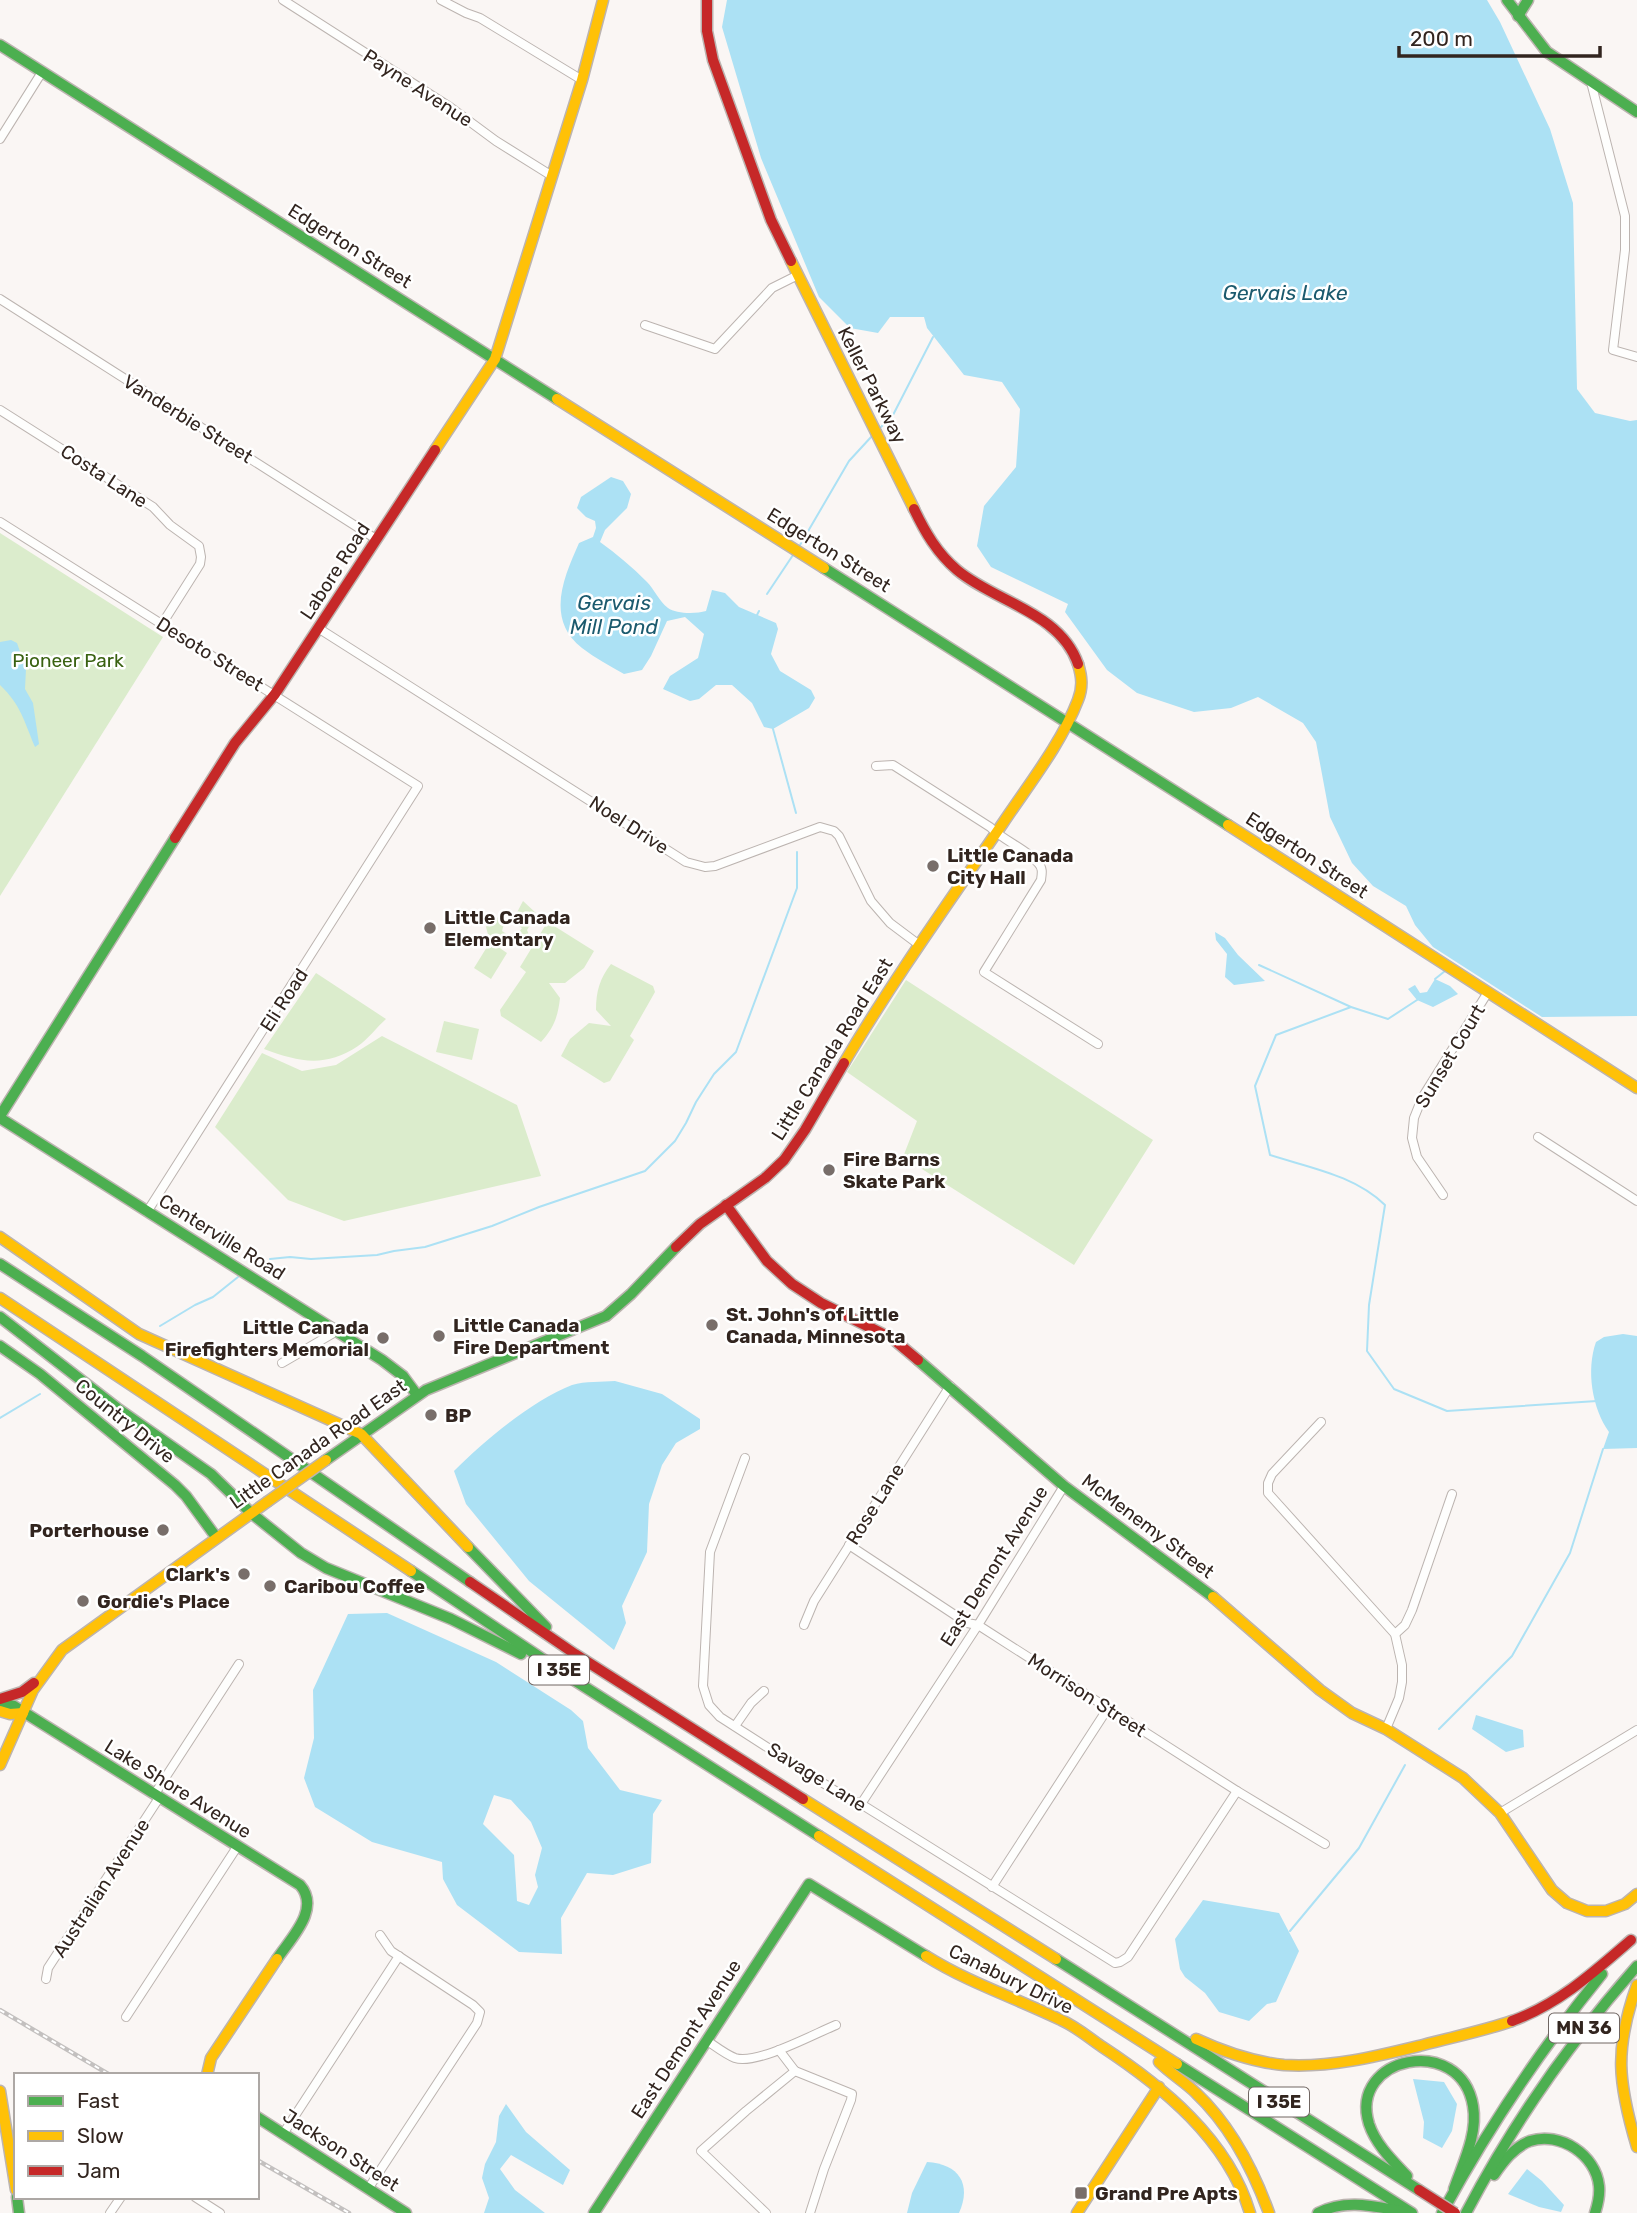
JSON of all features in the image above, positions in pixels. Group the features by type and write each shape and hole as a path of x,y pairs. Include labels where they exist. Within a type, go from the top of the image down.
{"main road":[{"name":"Labore Road","path":"0,1117 216,772 235,743 275,694 495,359 582,80 603,0"},
{"name":"Keller Parkway","path":"707,0 707,31 716,69 771,220 798,275 937,550 962,574 1041,619 1076,659 1083,682 1068,722"},
{"path":"1507,0 1548,52 1637,112"},
{"path":"1517,16 1528,0"},
{"name":"Edgerton Street","path":"0,45 1068,722 1637,1088"},
{"name":"Little Canada Road East","path":"0,1765 45,1670 62,1650 417,1395 606,1316 627,1300 689,1235 781,1163 804,1134 918,944 1068,722"},
{"name":"Centerville Road","path":"0,1117 390,1366 408,1381 417,1395"},
{"name":"McMenemy Street","path":"726,1205 767,1261 792,1284 821,1303 893,1339 1065,1486 1198,1584 1320,1690 1352,1713 1386,1729 1464,1778 1500,1813 1559,1897 1587,1911 1597,1912 1616,1908 1637,1894"},
{"path":"0,1237 139,1334 361,1434 497,1578 575,1654"},
{"name":"I 35E","path":"0,1263 142,1356 575,1654 1454,2213"},
{"name":"I 35E","path":"0,1298 577,1682 1410,2212"},
{"path":"0,1317 117,1408 211,1474 251,1513 301,1553 326,1567 451,1619 577,1682"},
{"name":"Country Drive","path":"0,1346 40,1374 175,1485 187,1496 216,1537"},
{"path":"0,1701 22,1692 45,1670"},
{"path":"0,1701 23,1713"},
{"path":"0,1711 10,1714 23,1713"},
{"name":"Lake Shore Avenue","path":"23,1713 300,1885 310,1898 310,1907 304,1918 211,2058 207,2073"},
{"name":"East Demont Avenue","path":"594,2213 809,1884"},
{"name":"Canabury Drive","path":"809,1884 957,1975 1064,2021 1159,2087 1189,2114 1218,2151 1245,2196 1250,2213"},
{"path":"1139,2013 1203,2043 1241,2057 1292,2066 1339,2064 1487,2029 1530,2014 1568,1993 1634,1937"},
{"name":"MN 36","path":"1442,2213 1500,2112 1538,2057 1583,1997 1634,1937"},
{"name":"MN 36","path":"1467,2210 1503,2145 1541,2086 1594,2015 1637,1966"},
{"path":"1637,1985 1625,2026 1619,2071 1637,2147"},
{"path":"1144,2045 1163,2067 1198,2095 1222,2121 1254,2173 1269,2213"},
{"path":"1419,2190 1384,2151 1374,2135 1366,2113 1378,2078 1399,2063 1423,2060 1447,2065 1470,2089 1474,2107 1473,2120 1454,2189"},
{"path":"1077,2213 1159,2087"},
{"path":"0,2091 3,2130 14,2181"},
{"name":"Jackson Street","path":"259,2118 406,2213"},
{"path":"1467,2210 1513,2152 1535,2140 1553,2140 1575,2147 1597,2171 1600,2195 1595,2213"},
{"path":"1318,2213 1335,2204 1352,2203 1410,2212"}],"street":[{"name":"Payne Avenue","path":"283,0 552,176"},
{"path":"441,0 480,18 582,80"},
{"path":"0,139 42,72"},
{"path":"1591,82 1625,216 1625,250 1613,350 1637,357"},
{"path":"645,325 715,349 772,288 798,275"},
{"name":"Vanderbie Street","path":"0,299 376,539"},
{"name":"Costa Lane","path":"0,410 153,507 170,525 199,546 200,564 162,624"},
{"name":"Desoto Street","path":"0,522 418,786"},
{"name":"Noel Drive","path":"318,628 686,862 715,866 820,827 834,831 871,901 890,923 918,944"},
{"path":"876,766 893,765 990,827 1037,861 1042,875 984,972 1098,1044"},
{"name":"Eli Road","path":"147,1212 418,786"},
{"name":"Sunset Court","path":"1443,1195 1417,1157 1412,1138 1414,1118 1422,1098 1488,992"},
{"path":"1538,1137 1637,1201"},
{"path":"282,1363 337,1331"},
{"name":"Rose Lane","path":"804,1625 814,1601 950,1386"},
{"path":"1321,1422 1272,1474 1268,1488 1270,1497 1395,1634 1402,1665 1402,1682 1399,1698 1386,1729"},
{"name":"Savage Lane","path":"745,1458 710,1552 707,1576 704,1692 713,1711 735,1726 1108,1960 1120,1962 1128,1957 1139,1941 1237,1791"},
{"name":"East Demont Avenue","path":"861,1804 1065,1486"},
{"path":"1395,1634 1405,1625 1412,1610 1451,1494"},
{"name":"Morrison Street","path":"849,1545 967,1623 978,1625 1237,1791 1325,1844"},
{"name":"Australian Avenue","path":"46,1979 48,1968 239,1664"},
{"path":"735,1726 751,1703 764,1691"},
{"path":"992,1887 1108,1708"},
{"path":"1500,1813 1637,1730"},
{"path":"126,2017 237,1847"},
{"path":"368,2189 477,2023 480,2012 386,1946 380,1935"},
{"path":"283,2134 399,1956"},
{"path":"706,2040 737,2059 750,2059 779,2050 836,2025"},
{"path":"779,2050 795,2071 852,2094 810,2213"},
{"path":"766,2213 701,2151 795,2071"},
{"path":"198,2199 220,2213"}],"green space":[{"name":"Pioneer Park","path":"0,533 163,637 0,896"},
{"path":"523,901 537,914 527,930 529,935 523,945 514,940 522,928 512,922"},
{"path":"500,917 505,920 502,931 511,937 505,947 491,942 507,953 491,979 474,968 490,942 486,927 491,919"},
{"path":"551,924 594,951 584,968 565,983 549,983 560,998 557,1016 541,1042 501,1016 500,1010 526,972 520,967 545,926"},
{"path":"611,964 653,986 655,992 630,1036 634,1040 610,1081 604,1083 561,1056 570,1039 589,1023 611,1026 596,1010 599,985"},
{"path":"316,973 386,1019 358,1046 334,1058 300,1060 264,1049"},
{"path":"906,980 1153,1140 1074,1265 903,1157 917,1121 847,1072"},
{"path":"444,1021 479,1029 472,1060 436,1052"},
{"path":"382,1036 517,1105 541,1176 344,1221 288,1200 215,1127 262,1053 302,1071 336,1065"}],"water":[{"name":"Gervais Lake","path":"727,0 1487,0 1550,129 1573,203 1577,389 1595,413 1630,421 1637,420 1637,1016 1542,1017 1433,947 1415,925 1406,906 1373,886 1352,863 1330,817 1316,742 1303,723 1258,697 1231,708 1194,712 1137,693 1107,670 1065,612 1068,604 991,567 977,546 984,506 1016,467 1020,409 1002,382 964,375 927,328 924,317 890,317 878,333 850,328 819,297 761,158 722,27"},
{"name":"Gervais Mill Pond","path":"611,477 623,481 631,494 627,508 605,530 600,542 641,576 672,610 686,613 706,611 712,590 725,593 739,607 776,623 778,629 771,654 780,671 811,690 815,698 809,708 773,729 764,727 752,703 732,685 716,685 699,699 690,701 663,689 670,676 698,658 704,634 685,617 667,621 642,670 624,674 587,652 571,637 564,624 561,597 579,543 593,537 596,528 595,521 577,508 581,497"},
{"path":"11,640 17,643 26,669 25,689 33,703 39,744 35,747 25,721 0,685 0,642"},
{"path":"1215,932 1225,938 1265,981 1234,985 1225,977 1227,954 1216,940"},
{"path":"1435,979 1450,986 1458,994 1433,1007 1417,1000 1408,989 1415,985 1420,993 1427,992"},
{"path":"1623,1334 1637,1336 1637,1448 1603,1449 1609,1432 1598,1412 1592,1388 1591,1364 1596,1342 1604,1337"},
{"path":"615,1381 662,1394 700,1419 700,1429 676,1443 662,1465 649,1504 647,1552 622,1606 626,1623 614,1650 529,1581 466,1504 454,1471 510,1422 557,1392 577,1384"},
{"path":"387,1613 496,1662 571,1710 583,1721 588,1748 620,1790 662,1800 653,1814 651,1863 613,1875 587,1873 561,1918 562,1954 519,1952 457,1905 443,1879 442,1862 372,1842 315,1807 304,1778 314,1738 313,1690 348,1614","holes":["494,1795 511,1800 531,1822 542,1848 535,1875 538,1887 529,1905 517,1901 514,1855 483,1824"]},
{"path":"1476,1715 1523,1730 1524,1747 1506,1752 1472,1729"},
{"path":"1203,1900 1279,1913 1299,1951 1276,2002 1267,2004 1249,2021 1219,2012 1205,1993 1185,1977 1180,1969 1175,1939"},
{"path":"1413,2079 1444,2082 1457,2104 1452,2131 1442,2148 1423,2138 1424,2122"},
{"path":"506,2104 526,2132 570,2170 563,2185 511,2155 500,2169 515,2190 545,2213 484,2213 489,2198 482,2178 485,2164 496,2142 499,2116"},
{"path":"927,2162 947,2167 960,2177 964,2193 959,2213 907,2213 912,2193"},
{"path":"1527,2169 1564,2205 1561,2212 1539,2207 1508,2194"}],"waterway":[{"path":"881,427 893,415 933,337"},
{"path":"800,545 849,461 872,436"},
{"path":"767,594 793,555"},
{"path":"757,615 759,611"},
{"path":"773,729 796,813"},
{"path":"270,1259 377,1255 425,1247 645,1171 675,1141 714,1074 736,1052 797,888 797,852"},
{"path":"1259,965 1351,1007 1388,1019 1417,1000"},
{"path":"1435,979 1445,971"},
{"path":"1351,1007 1276,1035 1255,1086 1270,1155 1346,1179 1385,1205 1369,1305 1367,1351 1394,1389 1447,1411 1597,1401"},
{"path":"160,1326 213,1297 238,1277"},
{"path":"0,1418 40,1394"},
{"path":"1439,1729 1512,1656 1570,1553 1603,1449"},
{"path":"1290,1931 1359,1848 1405,1765"}],"railway":[{"path":"0,2010 107,2073"},
{"path":"259,2161 349,2213"}],"traffic: fast":[{"path":"1507,0 1547,52 1637,112"},
{"path":"1518,16 1528,0"},
{"path":"0,45 557,399"},
{"path":"824,568 1228,825"},
{"path":"0,1116 175,838"},
{"path":"0,1118 382,1360 403,1376 417,1395"},
{"path":"326,1460 426,1390 606,1316 676,1247"},
{"path":"0,1264 142,1356 470,1582"},
{"path":"0,1317 117,1408 211,1474 251,1513 301,1553 326,1568 451,1619 521,1654"},
{"path":"0,1346 40,1374 175,1485 216,1537"},
{"path":"918,1360 1064,1486 1213,1597"},
{"path":"468,1547 546,1627"},
{"path":"411,1571 577,1682 819,1836"},
{"path":"0,1703 14,1706 300,1885 306,1894 306,1913 296,1933 277,1959"},
{"path":"594,2213 809,1884 926,1956"},
{"path":"1056,1959 1419,2190"},
{"path":"1466,2213 1503,2147 1544,2084 1637,1966"},
{"path":"1442,2213 1516,2090 1602,1974"},
{"path":"1407,2176 1385,2152 1372,2132 1367,2101 1375,2082 1390,2069 1409,2062 1429,2062 1449,2068 1464,2083 1473,2106 1472,2138 1454,2189"},
{"path":"1177,2064 1412,2213"},
{"path":"259,2118 406,2213"},
{"path":"1494,2175 1509,2155 1530,2141 1553,2139 1564,2143 1584,2156 1596,2175 1599,2193 1595,2213"},
{"path":"17,2199 19,2213"},
{"path":"1318,2213 1329,2208 1351,2205 1406,2212"}],"traffic: slow":[{"path":"435,450 495,359 582,80 603,0"},
{"path":"791,261 914,509"},
{"path":"557,399 824,568"},
{"path":"844,1063 902,971 1054,748 1080,695 1078,664"},
{"path":"1228,825 1637,1088"},
{"path":"0,1237 139,1334 361,1434 468,1547"},
{"path":"0,1298 411,1571"},
{"path":"267,1502 326,1460"},
{"path":"0,1765 33,1690 62,1650 267,1502"},
{"path":"1213,1597 1320,1690 1352,1713 1386,1729 1463,1778 1500,1813 1552,1890 1567,1903 1587,1911 1606,1911 1625,1904 1637,1894"},
{"path":"0,1711 10,1714 23,1713"},
{"path":"803,1799 1056,1959"},
{"path":"819,1836 1177,2064"},
{"path":"926,1956 942,1966 1066,2022 1147,2079 1169,2097 1209,2138 1240,2186 1250,2213"},
{"path":"207,2073 211,2058 277,1959"},
{"path":"1637,1985 1625,2028 1621,2066 1626,2104 1637,2147"},
{"path":"1196,2039 1261,2062 1319,2065 1389,2053 1512,2021"},
{"path":"1159,2062 1196,2093 1220,2119 1248,2164 1269,2213"},
{"path":"1077,2213 1159,2087"},
{"path":"0,2091 14,2178"}],"traffic: jam":[{"path":"707,0 707,31 713,60 771,220 791,261"},
{"path":"175,838 235,743 275,694 435,450"},
{"path":"914,509 943,557 972,581 1042,620 1069,646 1078,664"},
{"path":"676,1247 700,1224 765,1178 784,1160 844,1063"},
{"path":"726,1205 767,1261 792,1284 821,1303 893,1339 918,1360"},
{"path":"470,1582 575,1654 803,1799"},
{"path":"0,1699 22,1692 34,1683"},
{"path":"1512,2021 1561,1996 1631,1940"},
{"path":"1419,2190 1455,2213"}],"place":[{"name":"Little Canada City Hall","path":"933,866"},
{"name":"Little Canada Elementary","path":"430,928"},
{"name":"Fire Barns Skate Park","path":"829,1170"},
{"name":"St. John's of Little Canada, Minnesota","path":"712,1325"},
{"name":"Little Canada Fire Department","path":"439,1336"},
{"name":"Little Canada Firefighters Memorial","path":"383,1338"},
{"name":"BP","path":"431,1415"},
{"name":"Porterhouse","path":"163,1530"},
{"name":"Clark's","path":"244,1574"},
{"name":"Caribou Coffee","path":"270,1586"},
{"name":"Gordie's Place","path":"83,1601"},
{"name":"Grand Pre Apts","path":"1081,2193"}]}
